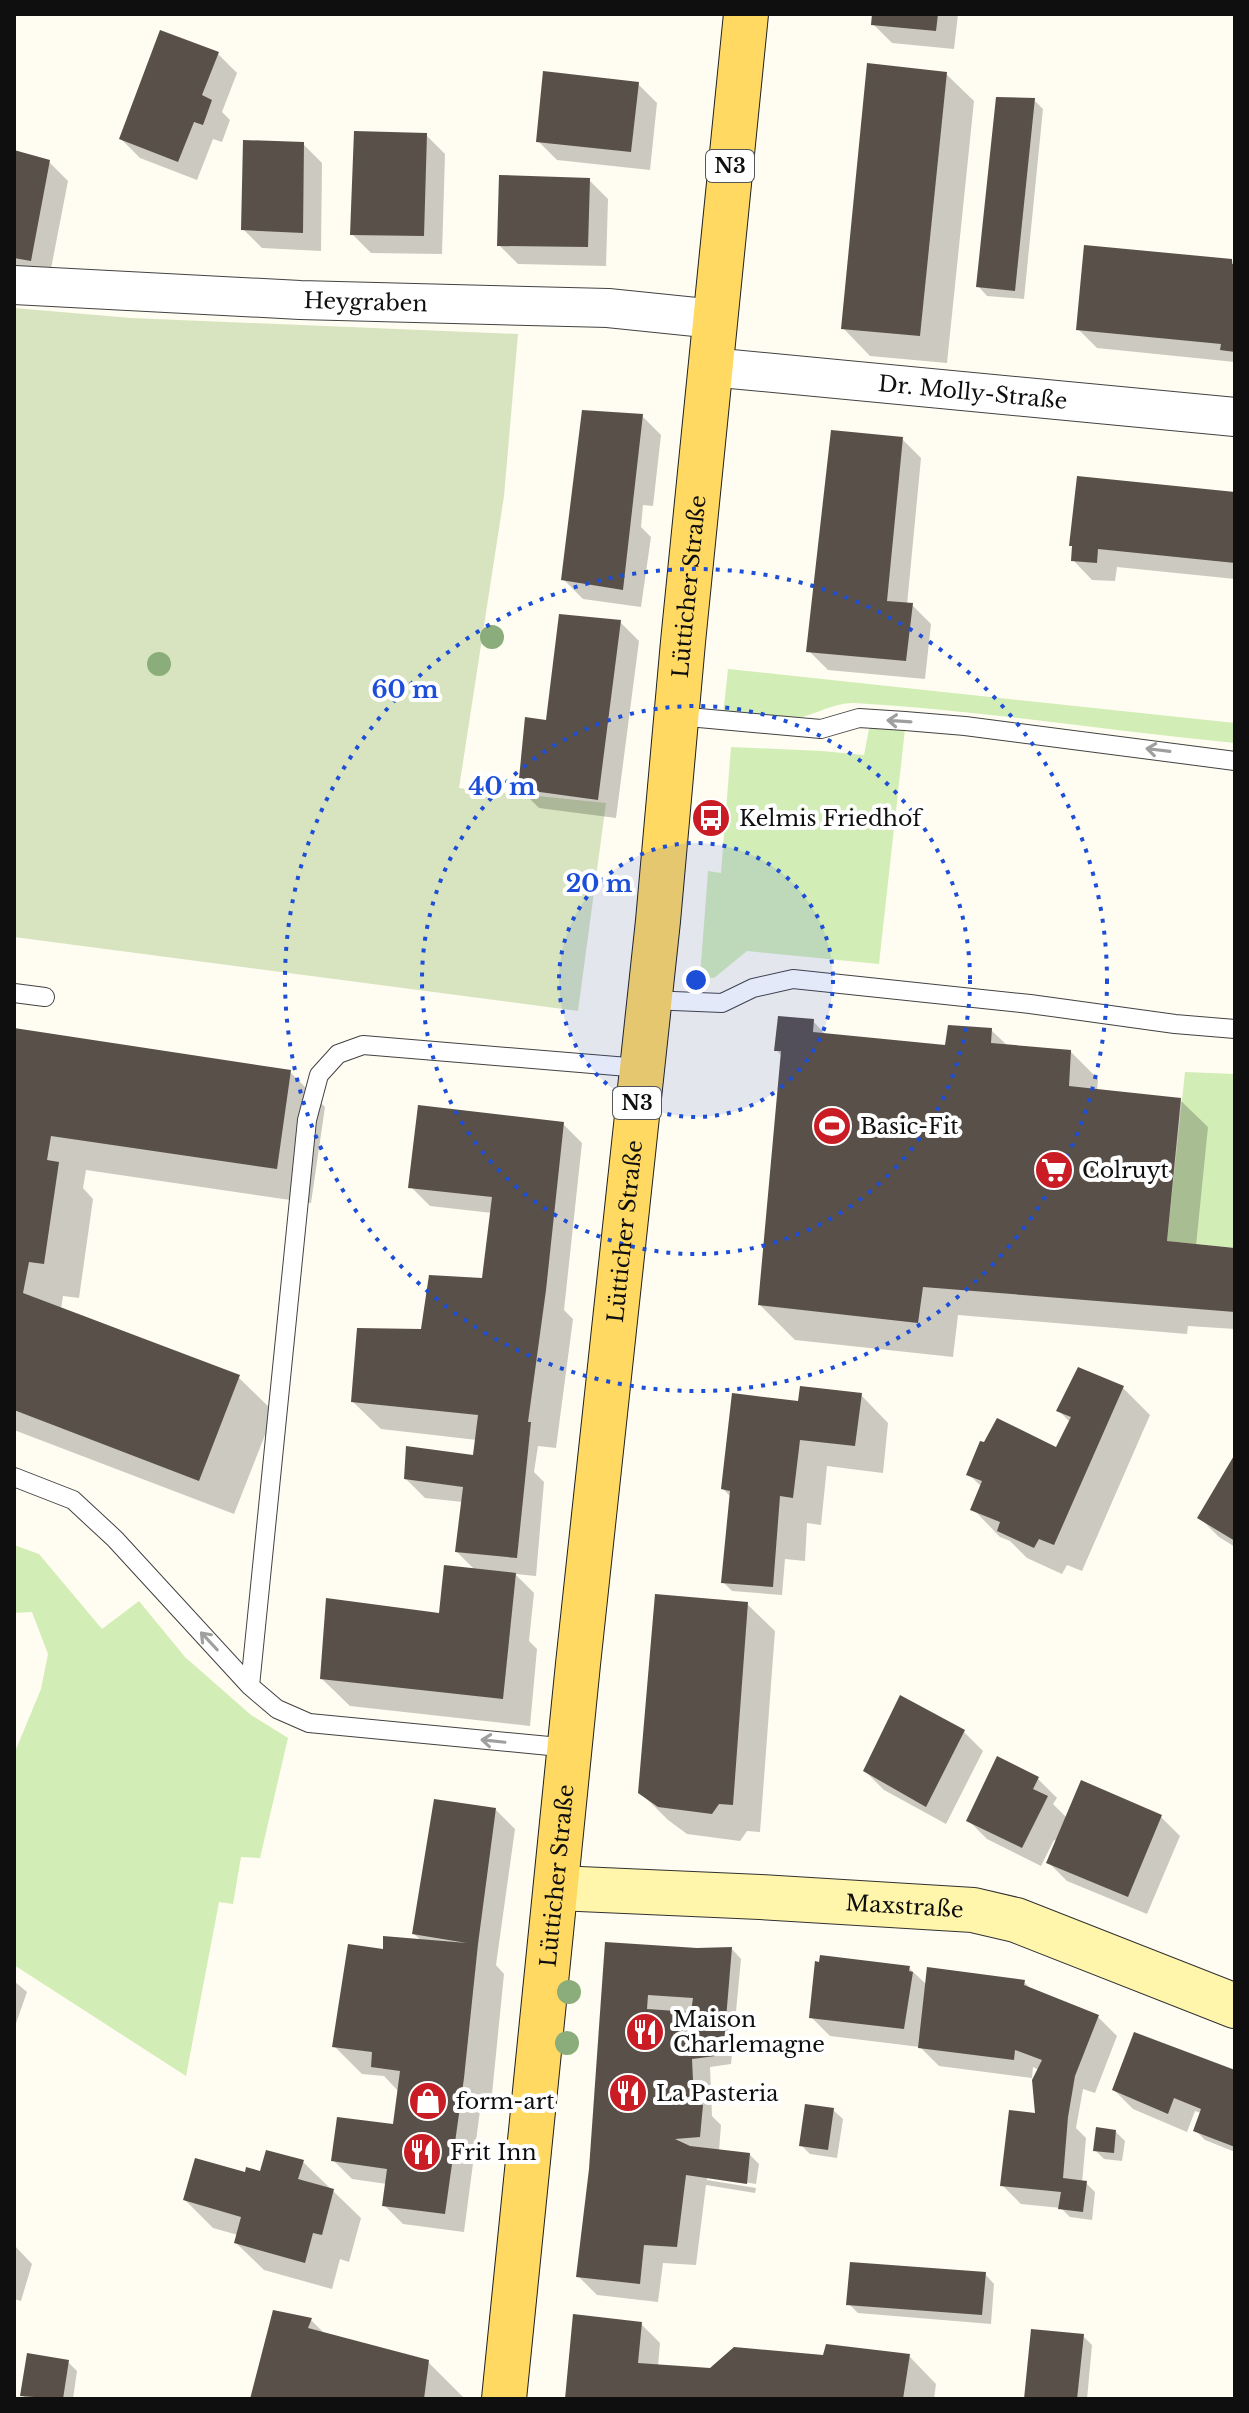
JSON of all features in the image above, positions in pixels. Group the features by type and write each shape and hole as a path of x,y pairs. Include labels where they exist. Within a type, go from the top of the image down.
{"main road":[{"name":"Lütticher Straße","path":"504,2399 649,1000 746,14"}],"street":[{"name":"Heygraben","path":"14,285 300,300 608,308 715,319"},
{"name":"Dr. Molly-Straße","path":"710,367 1235,417"},
{"name":"Maxstraße","path":"557,1888 973,1910 1016,1920 1235,2006"}],"lane":[{"path":"677,716 821,729 859,718 905,721 1235,761"},
{"path":"649,1000 722,1003 753,988 793,979 1235,1029"},
{"path":"14,993 45,997"},
{"path":"250,1686 296,1210 307,1120 319,1075 338,1054 363,1045 640,1068"},
{"path":"14,1477 73,1500 115,1539 250,1686 277,1709 309,1723 570,1748"}],"green space":[{"path":"14,308 131,318 518,334 504,496 459,788 606,803 578,1011 14,937"},
{"path":"728,669 1235,723 1235,743 854,703 792,718 723,715"},
{"path":"869,729 905,729 879,964 747,951 714,978 700,977 708,871 721,873 731,747 864,755"},
{"path":"1185,1072 1235,1074 1235,1248 1167,1241"},
{"path":"14,1545 39,1554 102,1629 139,1601 185,1657 251,1715 288,1738 260,1858 241,1857 233,1904 219,1902 186,2076 14,1965 14,1754 41,1689 48,1654 32,1612 14,1613"}],"building":[{"path":"872,14 938,14 936,31 871,25"},
{"path":"160,30 219,52 202,95 212,100 203,125 194,122 178,162 119,139"},
{"path":"867,63 947,72 920,336 841,329"},
{"path":"543,71 639,82 631,152 536,142"},
{"path":"996,97 1035,98 1015,291 976,287"},
{"path":"354,131 427,133 424,236 350,235"},
{"path":"243,140 304,142 303,233 241,230"},
{"path":"14,150 50,160 31,261 14,258"},
{"path":"499,175 590,178 588,247 497,246"},
{"path":"1084,245 1232,259 1232,264 1235,264 1235,352 1220,350 1221,344 1076,330"},
{"path":"582,410 643,414 623,590 561,580"},
{"path":"831,430 903,437 887,601 913,603 906,661 806,652"},
{"path":"1077,476 1235,492 1235,563 1098,549 1097,563 1071,561 1072,546 1069,546"},
{"path":"559,614 621,620 598,800 518,789 525,717 546,720"},
{"path":"778,1016 814,1019 813,1032 945,1045 948,1025 992,1028 991,1043 1071,1050 1069,1086 1181,1098 1167,1241 1235,1248 1235,1312 923,1287 918,1323 758,1305 781,1051 774,1051"},
{"path":"14,1028 291,1070 277,1169 51,1136 47,1160 59,1162 44,1264 29,1262 23,1293 240,1375 199,1481 14,1410"},
{"path":"418,1105 564,1122 528,1422 531,1422 517,1558 455,1552 463,1487 404,1479 406,1446 473,1455 478,1415 351,1402 357,1328 421,1329 429,1275 482,1278 492,1197 408,1188"},
{"path":"1078,1367 1124,1386 1054,1545 1039,1539 1034,1548 997,1531 1000,1522 970,1510 982,1481 966,1475 980,1441 984,1442 997,1418 1056,1447 1071,1417 1056,1411"},
{"path":"800,1386 862,1393 855,1446 800,1440 793,1498 780,1496 773,1587 721,1583 730,1491 721,1489 732,1393 798,1401"},
{"path":"1235,1454 1235,1541 1197,1518"},
{"path":"444,1565 516,1573 503,1699 320,1679 326,1598 439,1613"},
{"path":"655,1594 748,1602 733,1805 719,1804 712,1814 658,1807 638,1793"},
{"path":"900,1695 965,1730 926,1807 863,1771"},
{"path":"997,1756 1039,1777 1033,1789 1048,1796 1022,1848 966,1821"},
{"path":"1081,1780 1162,1815 1128,1897 1046,1863"},
{"path":"434,1799 496,1808 445,2214 382,2206 387,2169 331,2161 337,2117 393,2124 400,2071 371,2067 372,2052 332,2047 348,1944 383,1949 383,1936 467,1943 412,1934"},
{"path":"605,1942 732,1947 723,2055 692,2059 694,2102 703,2105 700,2137 675,2139 690,2146 750,2153 747,2184 686,2175 677,2247 644,2245 640,2284 576,2277 589,2169","holes":["648,1995 693,1998 691,2012 647,2009"]},
{"path":"820,1955 910,1966 909,1971 913,1972 904,2029 809,2018 815,1961 819,1962"},
{"path":"927,1967 1025,1980 1024,1985 1099,2015 1075,2076 1063,2178 1087,2181 1083,2212 1058,2209 1061,2192 1000,2186 1009,2110 1035,2113 1032,2080 1042,2060 1015,2050 1014,2060 918,2048"},
{"path":"1134,2032 1235,2070 1235,2147 1193,2131 1201,2109 1174,2098 1168,2114 1112,2090"},
{"path":"805,2104 834,2108 828,2150 799,2146"},
{"path":"1096,2127 1116,2130 1114,2153 1093,2151"},
{"path":"266,2150 304,2160 298,2179 334,2189 322,2235 313,2233 305,2263 234,2243 241,2217 183,2200 195,2158 245,2172 246,2167 260,2171"},
{"path":"850,2262 986,2272 982,2315 846,2305"},
{"path":"273,2310 312,2318 308,2328 429,2360 424,2399 250,2399"},
{"path":"573,2314 642,2322 638,2363 710,2368 734,2347 823,2355 826,2344 910,2354 903,2399 565,2399"},
{"path":"1031,2329 1084,2334 1077,2399 1024,2399"},
{"path":"27,2353 69,2360 63,2399 20,2396"}],"place":[{"name":"Kelmis Friedhof","path":"711,818"},
{"name":"Basic-Fit","path":"832,1126"},
{"name":"Colruyt","path":"1054,1170"},
{"name":"Maison Charlemagne","path":"645,2032"},
{"name":"La Pasteria","path":"628,2093"},
{"name":"form-art","path":"428,2101"},
{"name":"Frit Inn","path":"422,2152"}]}
